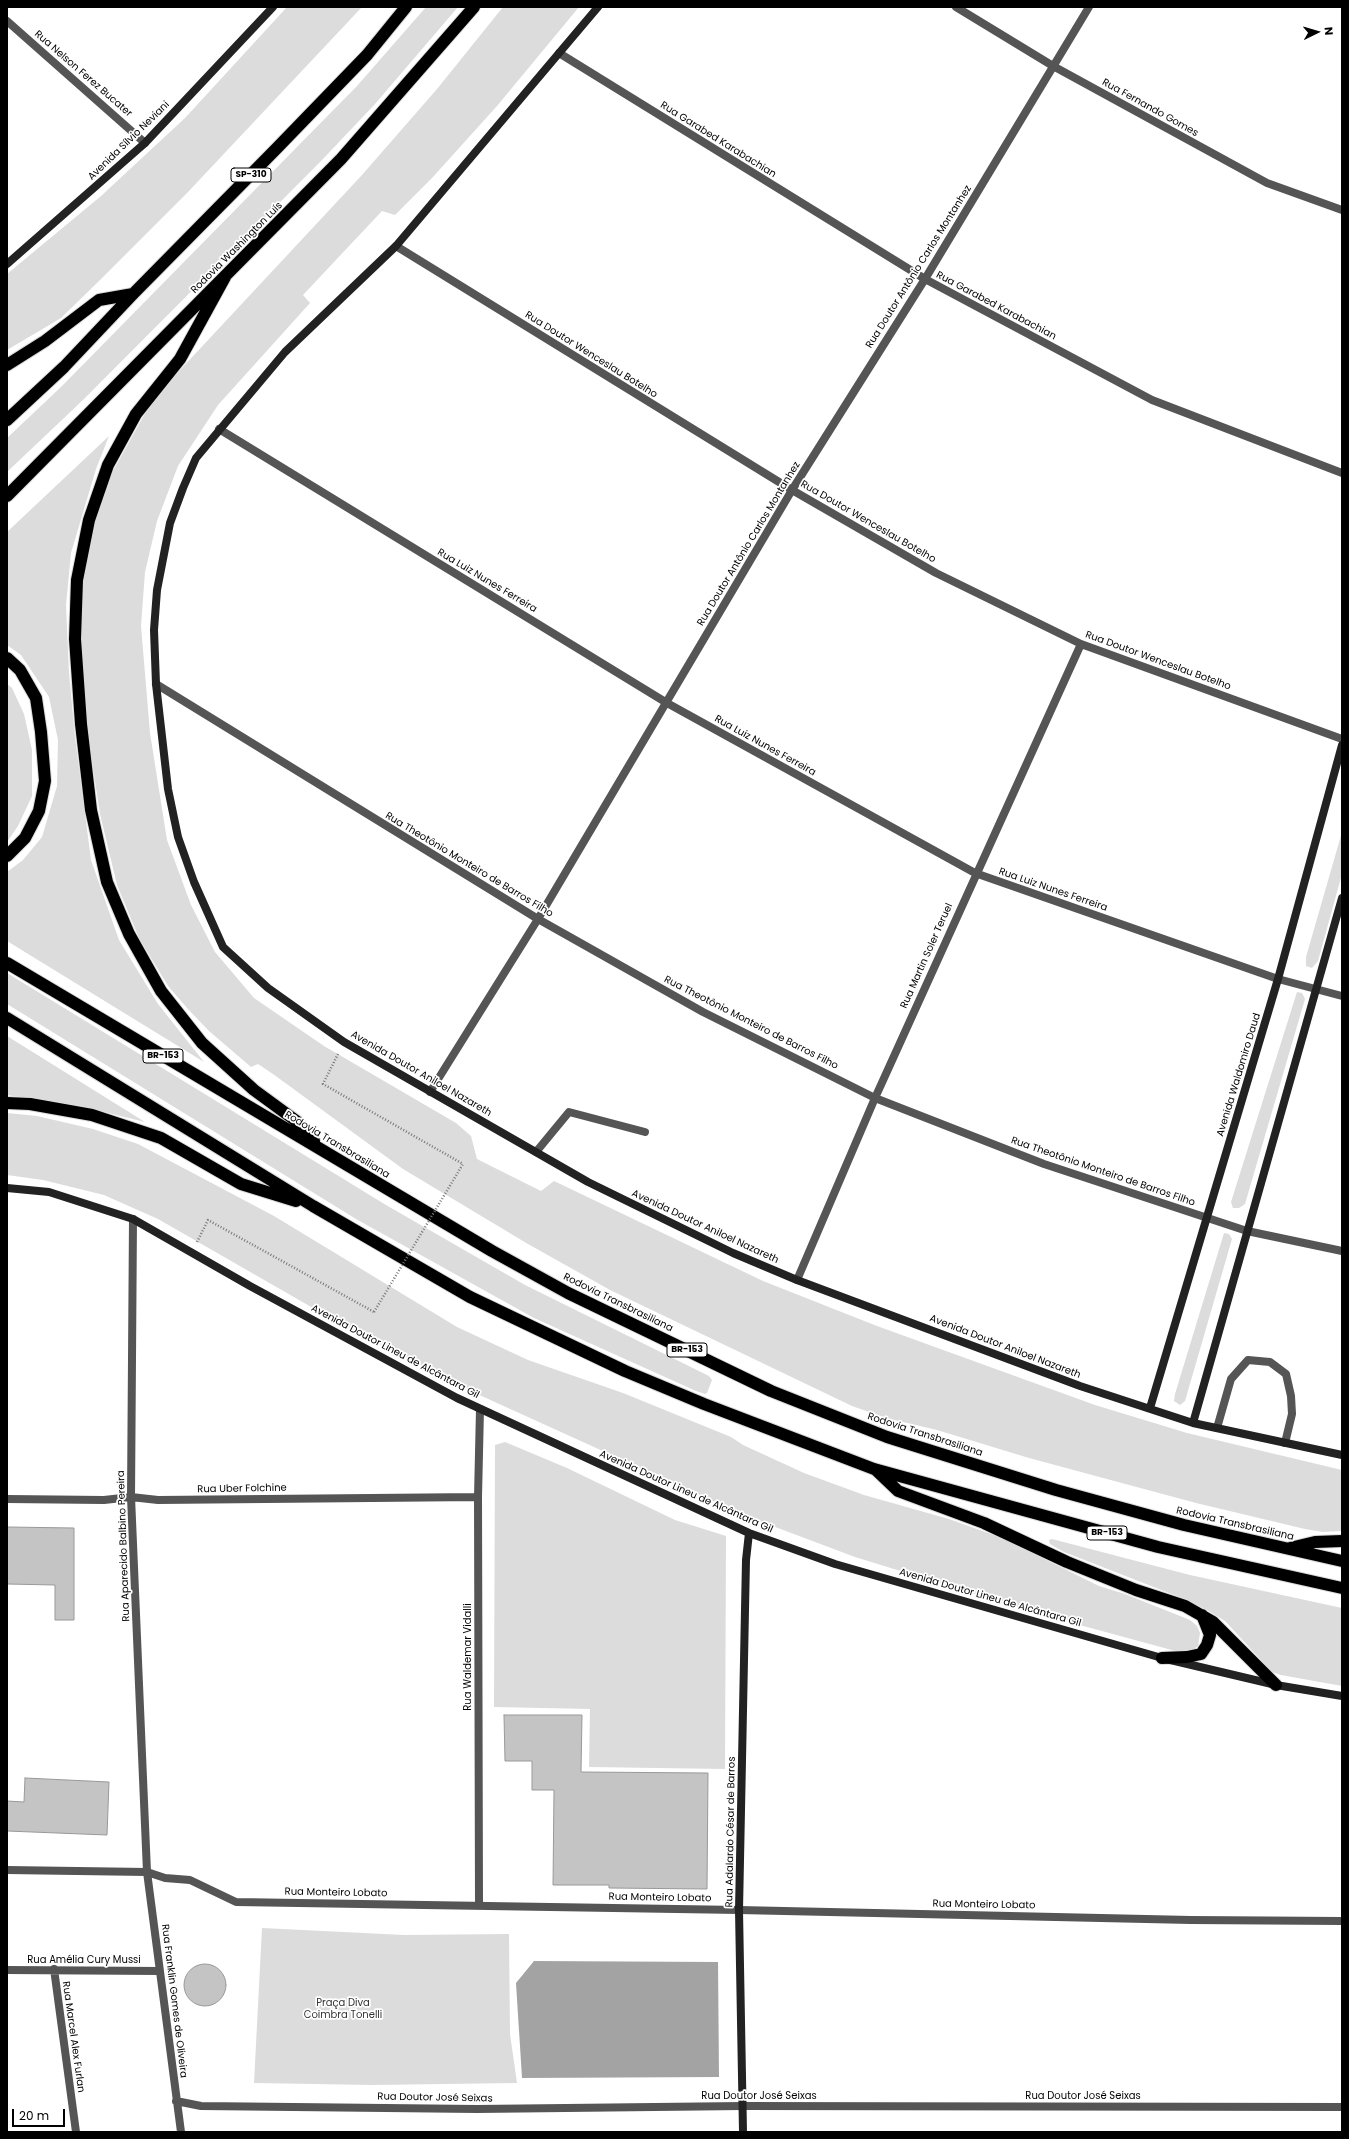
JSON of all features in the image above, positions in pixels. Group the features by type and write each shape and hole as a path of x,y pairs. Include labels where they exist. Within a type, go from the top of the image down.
{"highway":[{"name":"SP-310","path":"7,420 64,366 346,77 406,7"},
{"name":"Rodovia Washington Luís","path":"7,496 341,159 474,7"},
{"path":"225,277 180,359 136,414 108,465 89,520 76,588 75,639 81,724 91,810 107,882 129,934 154,979 161,991 202,1043 254,1090 299,1123 320,1148"},
{"path":"7,365 45,341 99,300 133,294"},
{"path":"7,658 20,670 36,698 42,732 45,781 40,810 25,838 7,856"},
{"name":"Rodovia Transbrasiliana","path":"7,963 492,1250 568,1293 772,1391 887,1437 1056,1490 1184,1525 1342,1561"},
{"name":"BR-153","path":"7,1018 313,1206 470,1296 625,1371 704,1404 874,1469 1158,1547 1342,1588"},
{"path":"7,1103 30,1104 92,1115 161,1138 241,1184 313,1206"},
{"path":"874,1469 898,1491 984,1523 1067,1562 1136,1590 1185,1606 1202,1615 1213,1622 1252,1663 1276,1684"},
{"path":"1286,1548 1315,1542 1342,1541"},
{"path":"1162,1658 1187,1657 1201,1654 1207,1645 1210,1635 1202,1615"}],"main road":[{"name":"Avenida Sílvio Neviani","path":"7,264 145,142 273,7"},
{"name":"Avenida Doutor Aniloel Nazareth","path":"598,7 396,246 285,352 219,429 196,458 170,523 156,590 154,630 156,684 168,789 178,837 194,882 223,947 268,988 344,1042 595,1186 733,1253 797,1280 1080,1386 1193,1423 1342,1455"},
{"name":"Avenida Waldomiro Daud","path":"1150,1408 1278,979 1342,745"},
{"path":"1193,1423 1342,898"},
{"name":"Avenida Doutor Lineu de Alcântara Gil","path":"7,1188 49,1192 133,1219 250,1286 480,1408 748,1533 835,1564 1162,1658 1276,1684 1342,1696"},
{"name":"Rua Adalardo César de Barros","path":"743,2132 739,1910 746,1560 748,1533"}],"street":[{"name":"Rua Fernando Gomes","path":"956,7 1053,66 1267,183 1342,210"},
{"name":"Rua Doutor Antônio Carlos Montanhez","path":"430,1092 538,919 792,490 925,279 1089,7"},
{"name":"Rua Nelson Ferez Bucater","path":"7,21 145,142"},
{"name":"Rua Garabed Karabachian","path":"559,53 925,279 1152,400 1342,473"},
{"name":"Rua Doutor Wenceslau Botelho","path":"396,246 792,490 936,573 1080,644 1342,738"},
{"name":"Rua Luiz Nunes Ferreira","path":"219,429 667,703 975,874 1278,979 1342,996"},
{"name":"Rua Martin Soler Teruel","path":"797,1280 875,1098 1080,644"},
{"name":"Rua Theotônio Monteiro de Barros Filho","path":"156,684 538,919 703,1012 875,1098 1044,1164 1207,1218 1247,1231 1342,1251"},
{"path":"536,1152 570,1112 645,1132"},
{"name":"Rua Aparecido Balbino Pereira","path":"133,1219 131,1497 147,1872"},
{"path":"1217,1428 1231,1379 1248,1360 1270,1362 1286,1374 1291,1396 1292,1414 1285,1443"},
{"name":"Rua Waldemar Vidalli","path":"479,1905 478,1497 480,1408"},
{"name":"Rua Uber Folchine","path":"7,1499 104,1500 131,1497 158,1500 478,1497"},
{"name":"Rua Monteiro Lobato","path":"7,1870 147,1872 165,1878 190,1880 236,1902 479,1905 1191,1920 1342,1921"},
{"name":"Rua Franklin Gomes de Oliveira","path":"147,1872 181,2132"},
{"name":"Rua Amélia Cury Mussi","path":"7,1970 160,1971"},
{"name":"Rua Marcel Alex Furlan","path":"54,1970 76,2132"},
{"name":"Rua Doutor José Seixas","path":"176,2101 201,2106 477,2109 742,2106 1342,2107"}],"path":[{"path":"192,1252 208,1220 374,1312 462,1164 323,1084 344,1042"}],"green space":[{"path":"287,7 362,7 188,192 61,318 7,350 7,274 101,196 185,118"},
{"path":"426,7 458,7 375,104 322,160 84,399 7,472 7,438 62,386 357,86"},
{"path":"503,7 579,7 497,106 432,178 395,215 382,211 303,295 310,303 218,405 178,466 157,521 145,572 141,626 150,733 167,840 191,905 215,952 254,998 324,1046 456,1123 471,1136 477,1159 541,1191 554,1181 763,1281 877,1326 1095,1405 1187,1433 1342,1470 1342,1531 1323,1532 1305,1529 1196,1503 1029,1458 937,1430 886,1418 852,1406 610,1290 528,1244 403,1169 273,1074 258,1064 251,1067 209,1031 187,1008 168,986 139,938 117,885 100,814 83,703 80,640 81,581 94,521 113,471 153,399 362,175 437,89"},
{"path":"109,436 96,469 71,553 66,605 69,673 75,737 91,860 119,940 158,1004 204,1062 7,941 7,872 23,860 42,837 57,786 58,740 49,697 21,655 7,645 7,532"},
{"path":"7,684 12,688 24,714 32,750 32,796 18,826 7,842"},
{"path":"1342,832 1342,874 1318,961 1312,968 1306,966 1306,957"},
{"path":"7,973 386,1205 525,1285 709,1376 712,1380 707,1393 705,1394 696,1391 534,1318 356,1219 7,1004"},
{"path":"1297,992 1302,993 1305,999 1245,1204 1239,1208 1233,1208 1231,1202"},
{"path":"7,1036 145,1122 92,1109 7,1095"},
{"path":"7,1113 37,1116 93,1129 138,1144 274,1216 457,1327 528,1360 623,1393 731,1437 743,1445 804,1473 864,1495 949,1519 1002,1538 1099,1586 1125,1594 1190,1620 1197,1626 1200,1633 1198,1646 1191,1651 1179,1652 1043,1615 855,1557 746,1516 475,1393 346,1327 158,1219 104,1195 43,1180 7,1175"},
{"path":"1224,1233 1229,1234 1232,1239 1185,1401 1180,1405 1174,1401 1175,1394"},
{"path":"505,1442 567,1468 675,1520 726,1536 725,1769 589,1767 590,1709 494,1707 495,1445"},
{"path":"1052,1539 1190,1575 1342,1608 1342,1686 1272,1672 1225,1621 1207,1610 1187,1600 1064,1552 1050,1544 1049,1540"},
{"name":"Praça Diva Coimbra Tonelli","path":"262,1928 404,1935 509,1934 510,2034 517,2083 373,2085 254,2083"}],"shaded area":[{"path":"534,1961 718,1962 719,2077 522,2078 516,1983"}],"building":[{"path":"7,1527 74,1528 74,1620 55,1620 55,1585 7,1584"},
{"path":"504,1715 582,1715 581,1772 708,1773 707,1889 609,1888 609,1885 553,1885 554,1790 532,1790 532,1761 505,1761"},
{"path":"25,1778 109,1782 107,1835 7,1831 7,1801 24,1802"},
{"path":"205,1964 220,1970 226,1985 220,2000 205,2006 190,2000 184,1985 190,1970"}]}
